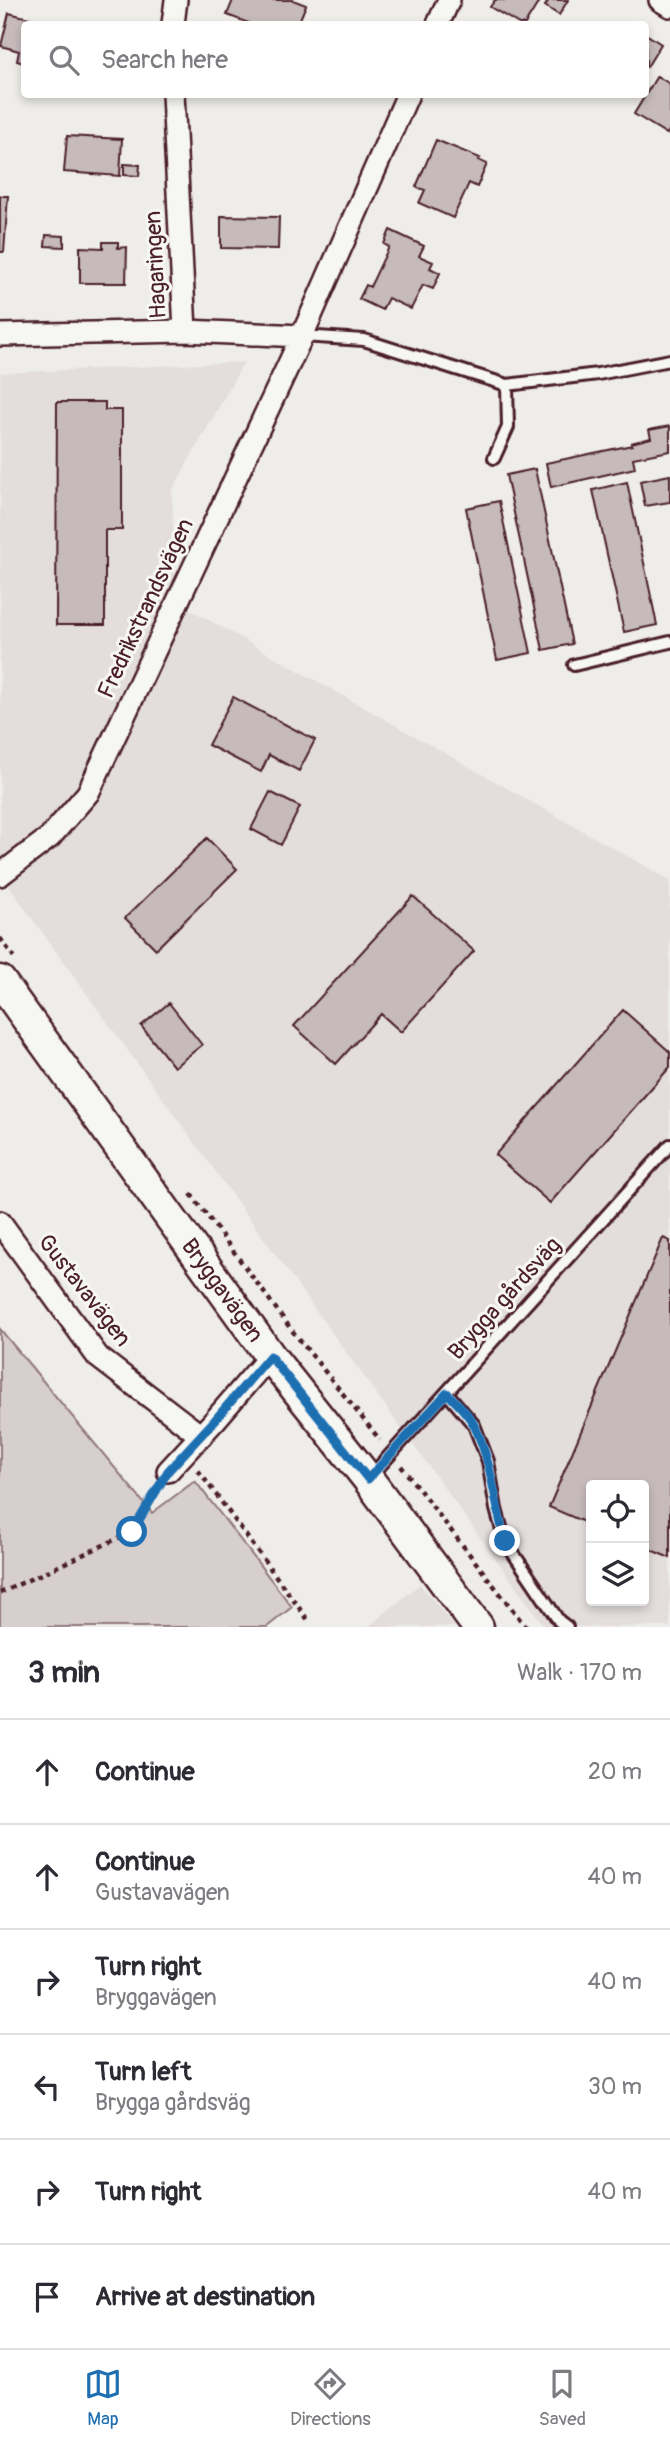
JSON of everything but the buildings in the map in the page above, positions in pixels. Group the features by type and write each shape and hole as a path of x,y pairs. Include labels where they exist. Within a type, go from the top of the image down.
{"main road":[{"name":"Bryggavägen","path":"8,971 270,1356 368,1479 478,1627"}],"street":[{"path":"173,21 176,0"},
{"path":"439,21 449,0"},
{"path":"660,0 670,6"},
{"name":"Hagaringen","path":"0,335 185,331 173,98"},
{"name":"Fredrikstrandsvägen","path":"0,875 50,837 88,793 302,336 406,98"},
{"path":"185,331 302,336"},
{"name":"Gustavavägen","path":"0,1222 98,1357 201,1436"},
{"path":"168,1471 270,1356"}],"lane":[{"path":"302,336 364,340 507,385 598,374 670,360"},
{"path":"494,458 508,427 507,385"},
{"path":"574,665 670,642"},
{"name":"Brygga gårdsväg","path":"368,1479 670,1145"},
{"path":"447,1393 474,1425 484,1449 505,1541 559,1621 567,1627"}],"path":[{"path":"0,938 8,971"},
{"path":"188,1191 294,1333 526,1627"},
{"path":"186,1452 308,1620"},
{"path":"0,1593 132,1532 168,1471"}],"shaded area":[{"path":"244,362 172,491 177,602 670,880 670,1627 545,1627 0,874 0,373"},
{"path":"0,1329 152,1513 195,1481 292,1607 267,1627 0,1627"},
{"path":"420,1584 455,1627 368,1627"}],"route":[{"path":"132,1532 168,1471 270,1356 368,1479 447,1393 474,1425 488,1461 496,1509 505,1541"}]}
